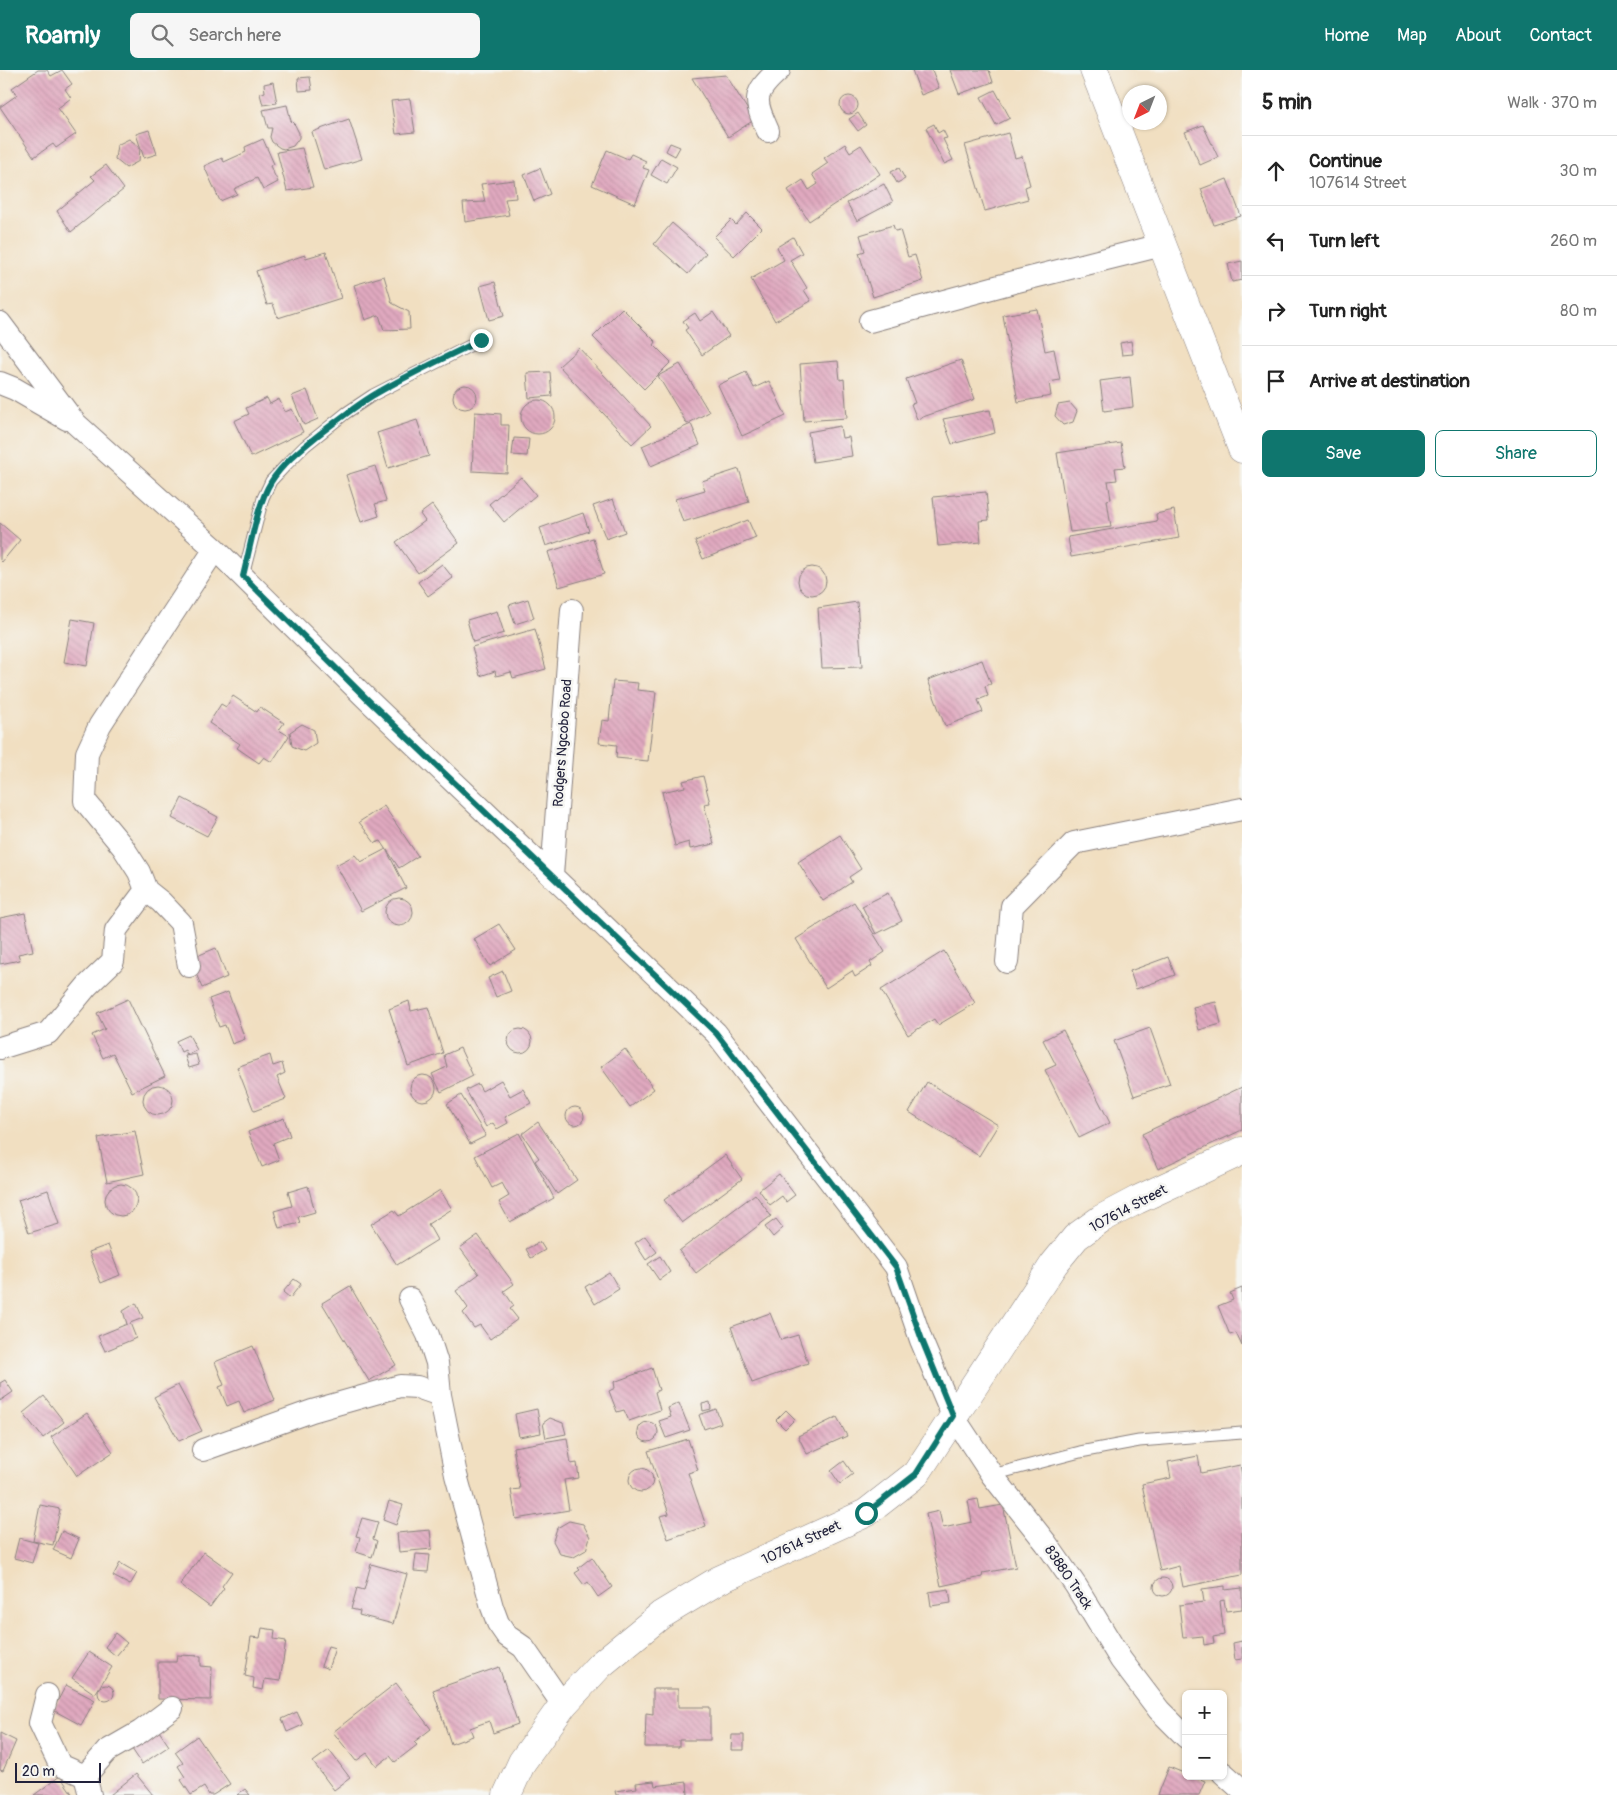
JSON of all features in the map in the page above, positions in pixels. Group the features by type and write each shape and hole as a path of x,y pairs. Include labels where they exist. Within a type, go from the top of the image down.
{"street":[{"path":"768,131 758,108 757,95 768,80 780,70"},
{"path":"1094,70 1242,449"},
{"path":"870,320 1162,245"},
{"path":"0,323 75,423"},
{"path":"0,383 15,389 75,423"},
{"name":"83880 Track","path":"75,423 215,549 368,700 716,1033 896,1267 922,1340 953,1416 992,1475 1046,1543 1076,1586 1121,1660 1159,1710 1185,1735"},
{"path":"189,966 181,923 161,902 146,890 123,847 85,801 87,753 100,725 215,549"},
{"name":"Rodgers Ngcobo Road","path":"552,875 572,610"},
{"path":"1007,962 1012,906 1074,842 1242,809"},
{"path":"0,1048 48,1033 87,986 114,961 116,930 146,890"},
{"name":"107614 Street","path":"507,1795 522,1762 563,1705 600,1665 661,1615 719,1580 866,1513 916,1474 1054,1264 1076,1237 1101,1219 1137,1200 1242,1151"},
{"path":"410,1300 431,1344 437,1363 440,1394 456,1475 492,1608 498,1623 507,1636 523,1647 563,1705"},
{"path":"203,1450 312,1411 400,1386 440,1394"},
{"path":"47,1695 40,1723 60,1765 87,1786 107,1751 140,1732 172,1708"},
{"path":"1227,1777 1242,1790"}],"lane":[{"path":"243,576 263,498 271,481 286,464 346,413 424,368 481,340"},
{"path":"992,1475 1080,1452 1139,1441 1242,1433"}],"building":[{"path":"38,70 47,70 51,76 62,70 72,84 65,89 71,98 58,108 76,134 56,148 53,144 34,157 0,107 17,95 12,88"},
{"path":"912,70 932,70 939,88 921,95"},
{"path":"950,70 989,70 993,82 959,94"},
{"path":"726,75 754,120 728,137 692,78"},
{"path":"310,77 312,90 299,91 298,78"},
{"path":"273,82 277,103 263,105 260,94 265,92 264,84"},
{"path":"995,90 1010,118 996,125 981,97"},
{"path":"845,96 853,96 858,101 856,112 845,114 840,109 840,101"},
{"path":"410,99 415,132 396,134 391,101"},
{"path":"287,105 291,121 299,133 299,138 293,146 284,149 272,142 270,137 272,128 268,128 263,110"},
{"path":"858,113 866,125 858,131 849,119"},
{"path":"349,119 362,159 324,170 312,132"},
{"path":"934,124 938,133 943,130 947,138 943,139 953,160 944,164 926,128"},
{"path":"1203,125 1218,157 1200,165 1185,132"},
{"path":"149,130 157,154 144,158 136,134"},
{"path":"1008,133 1015,158 1022,156 1030,185 1025,187 1028,199 985,211 965,145"},
{"path":"129,139 140,147 139,161 126,168 115,159 117,145"},
{"path":"263,139 274,164 270,166 278,182 263,190 257,178 234,189 237,194 220,201 204,166 222,158 224,162 246,152 245,147"},
{"path":"670,143 680,147 675,156 666,151"},
{"path":"845,144 850,152 861,145 880,174 809,221 788,190 803,180 809,190 818,184 812,174 828,163 824,158"},
{"path":"302,148 313,187 287,191 277,152"},
{"path":"607,150 628,159 631,154 646,161 643,168 649,170 635,204 592,185"},
{"path":"661,158 677,167 667,184 651,175"},
{"path":"106,165 124,189 71,232 57,211 95,180 91,176"},
{"path":"540,168 550,194 534,201 524,175"},
{"path":"899,168 905,179 897,183 891,172"},
{"path":"1227,179 1241,216 1214,225 1201,189"},
{"path":"514,180 516,198 505,199 509,215 465,222 463,203 485,202 481,184"},
{"path":"884,184 893,202 857,221 847,203"},
{"path":"747,213 762,228 734,256 714,237 731,220 736,225"},
{"path":"672,223 706,253 688,274 654,244"},
{"path":"893,225 895,231 900,230 908,257 915,255 923,281 873,297 859,253 865,251 860,235"},
{"path":"793,237 802,253 790,260 807,288 804,290 811,301 775,321 751,279 784,260 777,247"},
{"path":"326,252 341,298 278,318 273,304 267,305 256,271 305,255 306,258"},
{"path":"1242,261 1242,280 1232,282 1228,264"},
{"path":"384,276 392,303 409,312 410,329 384,330 379,315 365,320 354,285"},
{"path":"495,282 504,316 489,320 480,286"},
{"path":"622,308 656,342 654,345 671,362 644,389 593,337"},
{"path":"1037,309 1045,351 1054,349 1060,380 1049,382 1051,396 1018,402 1003,315"},
{"path":"713,312 729,336 702,355 685,330 688,328 683,321 695,313 700,321"},
{"path":"1131,341 1133,354 1122,355 1120,343"},
{"path":"579,348 651,426 632,444 559,366"},
{"path":"961,360 975,399 917,419 911,404 915,403 906,379"},
{"path":"838,361 840,380 844,379 847,418 804,421 800,364"},
{"path":"680,364 709,412 687,424 658,376"},
{"path":"550,372 552,396 529,398 527,373"},
{"path":"746,372 754,388 769,381 786,416 742,436 718,385"},
{"path":"1130,377 1133,407 1104,411 1100,381"},
{"path":"465,385 474,388 477,397 474,406 465,409 456,406 453,397 456,388"},
{"path":"307,390 318,419 304,425 292,396"},
{"path":"267,398 270,404 279,399 285,412 292,409 303,432 251,457 234,421 249,414 246,408"},
{"path":"538,400 550,405 555,417 550,429 538,434 526,429 521,417 526,405"},
{"path":"1070,403 1077,411 1073,422 1063,425 1055,416 1058,405"},
{"path":"990,410 995,433 952,444 943,419"},
{"path":"475,412 501,414 501,425 509,425 507,473 472,471"},
{"path":"417,420 429,456 388,468 377,433"},
{"path":"691,424 700,445 651,466 642,446"},
{"path":"840,426 842,438 849,437 852,456 813,462 808,432"},
{"path":"514,438 529,439 527,456 512,455"},
{"path":"1121,443 1125,467 1115,468 1117,480 1108,481 1111,499 1107,500 1111,527 1070,532 1057,453"},
{"path":"375,466 386,501 375,504 379,516 361,522 346,475"},
{"path":"739,469 749,502 683,522 675,499 705,490 702,481"},
{"path":"521,477 536,495 504,522 489,504"},
{"path":"986,492 989,520 979,521 981,542 938,546 933,497"},
{"path":"613,499 625,532 606,539 593,506"},
{"path":"432,505 459,543 418,573 396,542 425,521 420,514"},
{"path":"1174,510 1179,538 1071,557 1068,537 1157,521 1156,514"},
{"path":"583,513 589,531 546,546 540,528"},
{"path":"748,520 756,538 703,559 695,541"},
{"path":"0,523 20,540 2,562 0,560"},
{"path":"593,538 604,574 559,587 548,552"},
{"path":"442,564 453,578 428,596 418,582"},
{"path":"812,567 822,571 826,581 822,591 812,595 802,591 798,581 802,571"},
{"path":"528,599 534,618 515,624 509,605"},
{"path":"857,602 862,667 822,668 818,608"},
{"path":"497,611 504,633 473,642 467,620"},
{"path":"72,619 94,623 87,666 64,662"},
{"path":"535,629 546,669 513,678 511,672 496,676 495,671 480,676 472,647"},
{"path":"982,660 991,684 985,686 988,696 978,700 983,712 945,726 928,680"},
{"path":"613,681 638,683 637,690 656,692 648,761 616,758 617,745 599,743 602,720 609,721"},
{"path":"233,696 257,712 260,707 284,723 279,730 289,736 272,762 264,757 259,763 237,748 240,744 209,723 221,704 226,707"},
{"path":"302,724 314,730 316,743 304,751 292,746 290,732"},
{"path":"703,776 710,803 704,804 714,844 690,849 689,842 675,846 662,792 685,787 683,781"},
{"path":"182,798 218,817 207,836 172,818"},
{"path":"384,806 418,856 399,868 381,841 375,843 359,822"},
{"path":"840,835 861,869 849,877 852,882 823,901 798,862"},
{"path":"386,849 406,888 361,911 336,865 355,855 361,862"},
{"path":"888,893 902,921 876,934 862,906"},
{"path":"399,898 409,902 413,912 409,922 399,926 389,922 385,912 389,902"},
{"path":"854,902 885,952 870,962 872,966 855,977 852,971 826,988 796,939"},
{"path":"25,913 33,951 18,954 20,960 0,964 0,918"},
{"path":"499,924 516,950 490,966 474,939"},
{"path":"216,948 227,977 202,988 190,959"},
{"path":"944,951 975,1003 938,1025 934,1019 908,1035 881,990"},
{"path":"1168,957 1175,975 1136,989 1130,971"},
{"path":"503,971 511,991 496,997 488,978"},
{"path":"228,992 245,1039 232,1044 225,1025 219,1027 209,999"},
{"path":"128,999 165,1076 132,1092 113,1053 103,1058 92,1035 105,1029 97,1013"},
{"path":"409,1001 411,1011 428,1007 443,1053 408,1066 389,1009"},
{"path":"1216,1002 1221,1024 1199,1030 1193,1007"},
{"path":"1150,1028 1170,1084 1134,1096 1114,1041"},
{"path":"520,1029 529,1032 532,1041 529,1050 520,1053 511,1050 508,1041 511,1032"},
{"path":"1063,1030 1110,1123 1079,1138 1045,1070 1056,1065 1043,1040"},
{"path":"189,1035 197,1050 187,1055 185,1050 181,1052 176,1041"},
{"path":"460,1048 473,1076 441,1092 432,1074 447,1067 444,1055"},
{"path":"625,1049 654,1089 630,1107 601,1067"},
{"path":"196,1054 199,1065 189,1068 185,1056"},
{"path":"270,1055 273,1066 282,1063 285,1073 277,1077 286,1099 254,1111 237,1067"},
{"path":"423,1075 432,1079 436,1088 432,1097 423,1101 414,1097 410,1088 414,1079"},
{"path":"501,1080 510,1096 523,1089 531,1103 505,1117 508,1123 497,1129 493,1123 486,1127 466,1090 478,1084 482,1091"},
{"path":"927,1082 998,1125 979,1156 909,1112"},
{"path":"158,1085 169,1089 173,1100 169,1111 158,1115 147,1111 143,1100 147,1089"},
{"path":"1242,1087 1242,1130 1158,1169 1142,1134"},
{"path":"461,1095 486,1136 470,1144 447,1104"},
{"path":"575,1107 581,1110 584,1116 581,1122 575,1125 569,1122 566,1116 569,1110"},
{"path":"284,1118 290,1136 273,1143 279,1160 262,1167 248,1132"},
{"path":"538,1122 577,1180 557,1194 535,1161 539,1158 522,1134"},
{"path":"135,1131 144,1174 107,1182 98,1138"},
{"path":"519,1133 554,1198 510,1222 499,1202 509,1196 502,1183 492,1188 475,1156"},
{"path":"725,1155 742,1179 682,1223 664,1200"},
{"path":"779,1174 795,1195 786,1202 782,1196 770,1205 759,1190"},
{"path":"121,1184 133,1188 137,1200 133,1212 121,1216 109,1212 105,1200 109,1188"},
{"path":"308,1186 315,1212 298,1217 300,1223 279,1228 274,1211 292,1206 288,1192"},
{"path":"48,1190 59,1224 29,1233 18,1200"},
{"path":"440,1190 452,1209 428,1224 437,1240 397,1265 371,1224 394,1210 399,1216"},
{"path":"755,1194 771,1216 696,1273 679,1251"},
{"path":"776,1219 783,1228 773,1237 765,1227"},
{"path":"478,1235 514,1284 504,1291 514,1306 510,1309 518,1319 490,1339 480,1325 474,1328 463,1313 468,1308 456,1291 479,1274 460,1248"},
{"path":"645,1236 657,1252 646,1260 635,1243"},
{"path":"540,1242 545,1250 531,1258 526,1249"},
{"path":"108,1245 120,1275 101,1283 89,1252"},
{"path":"660,1256 670,1272 659,1280 648,1264"},
{"path":"609,1272 619,1289 595,1304 585,1287"},
{"path":"294,1279 301,1284 290,1298 283,1292"},
{"path":"350,1286 396,1365 369,1381 322,1303"},
{"path":"1242,1288 1242,1346 1236,1333 1230,1335 1218,1306 1233,1300 1230,1293"},
{"path":"136,1303 143,1318 130,1323 136,1338 105,1351 98,1336 127,1324 123,1311"},
{"path":"770,1313 781,1340 798,1335 808,1363 752,1383 731,1327"},
{"path":"253,1346 275,1400 244,1413 239,1401 227,1406 219,1387 224,1385 215,1362"},
{"path":"652,1368 659,1390 655,1392 660,1410 629,1421 624,1410 617,1412 609,1391 615,1388 614,1382"},
{"path":"5,1380 13,1392 0,1401 0,1383"},
{"path":"178,1385 202,1431 179,1441 154,1397"},
{"path":"44,1396 64,1422 43,1438 23,1413"},
{"path":"710,1402 711,1409 703,1411 702,1404"},
{"path":"679,1403 690,1430 666,1438 659,1421 671,1417 668,1408"},
{"path":"537,1409 541,1433 519,1437 515,1414"},
{"path":"716,1409 721,1423 704,1429 699,1415"},
{"path":"786,1410 795,1419 785,1429 776,1420"},
{"path":"87,1413 113,1452 77,1476 51,1437"},
{"path":"837,1417 847,1436 807,1454 798,1436"},
{"path":"550,1418 563,1423 566,1434 546,1438 543,1423"},
{"path":"644,1422 652,1422 658,1428 658,1436 652,1442 644,1442 638,1436 638,1428"},
{"path":"567,1438 571,1464 577,1463 579,1478 564,1480 569,1510 516,1519 511,1490 520,1489 513,1447"},
{"path":"688,1439 698,1470 688,1473 706,1526 668,1539 660,1516 669,1514 648,1451"},
{"path":"1198,1456 1201,1473 1240,1465 1242,1475 1242,1575 1183,1587 1179,1566 1160,1571 1142,1484 1171,1478 1168,1462"},
{"path":"844,1461 853,1474 840,1484 831,1471"},
{"path":"641,1468 649,1472 653,1480 649,1488 641,1492 633,1488 629,1480 633,1472"},
{"path":"978,1499 980,1509 1003,1505 1016,1567 983,1573 982,1577 941,1586 926,1514 939,1511 943,1528 972,1522 968,1501"},
{"path":"389,1501 403,1505 396,1525 383,1520"},
{"path":"40,1505 60,1509 53,1545 33,1541"},
{"path":"362,1518 378,1522 373,1539 377,1541 372,1557 356,1552 360,1537 356,1536"},
{"path":"569,1521 583,1524 590,1537 586,1550 574,1557 560,1554 553,1541 557,1528"},
{"path":"430,1530 432,1549 399,1552 397,1533"},
{"path":"62,1531 79,1539 71,1558 53,1550"},
{"path":"19,1538 38,1543 32,1563 14,1558"},
{"path":"204,1552 232,1572 222,1586 224,1588 210,1607 180,1585"},
{"path":"416,1554 430,1555 428,1572 414,1571"},
{"path":"592,1557 612,1587 598,1597 588,1582 584,1585 575,1573 580,1570 578,1568"},
{"path":"120,1563 137,1573 130,1585 113,1576"},
{"path":"371,1564 407,1574 393,1624 359,1615 360,1611 351,1609 357,1588 364,1590"},
{"path":"1163,1578 1169,1581 1172,1587 1169,1593 1163,1596 1157,1593 1154,1587 1157,1581"},
{"path":"1225,1586 1225,1590 1242,1588 1242,1609 1226,1611 1224,1600 1220,1601 1224,1635 1213,1637 1214,1643 1204,1645 1203,1636 1183,1638 1179,1605 1204,1602 1202,1589"},
{"path":"949,1589 951,1603 931,1606 929,1592"},
{"path":"262,1628 275,1630 274,1639 286,1641 280,1681 265,1679 263,1690 253,1688 254,1678 245,1676 251,1637 260,1638"},
{"path":"115,1633 127,1643 116,1656 105,1647"},
{"path":"1242,1641 1242,1659 1235,1660 1233,1643"},
{"path":"328,1646 335,1648 328,1669 321,1666"},
{"path":"89,1652 112,1667 95,1694 72,1678"},
{"path":"177,1655 201,1656 201,1666 212,1667 211,1700 158,1699 158,1662 176,1662"},
{"path":"499,1667 518,1724 493,1733 489,1721 470,1728 473,1736 451,1744 433,1690"},
{"path":"396,1683 431,1729 414,1742 417,1745 395,1762 390,1756 377,1766 367,1753 356,1761 333,1732"},
{"path":"66,1685 95,1700 81,1725 53,1710"},
{"path":"106,1685 112,1687 114,1693 112,1699 106,1701 100,1699 98,1693 100,1687"},
{"path":"653,1689 678,1689 678,1707 710,1707 710,1740 679,1740 679,1747 645,1747 646,1713 653,1714"},
{"path":"297,1712 303,1725 287,1732 282,1719"},
{"path":"157,1728 169,1746 142,1764 130,1746"},
{"path":"0,1733 16,1741 3,1771 0,1770"},
{"path":"732,1735 744,1735 744,1750 731,1750"},
{"path":"197,1736 230,1784 213,1795 209,1795 204,1787 191,1795 181,1780 185,1777 178,1766 183,1763 175,1752"},
{"path":"329,1750 350,1778 334,1790 313,1762"},
{"path":"1169,1767 1182,1772 1182,1780 1205,1781 1199,1795 1158,1795"},
{"path":"136,1774 153,1795 110,1795"},
{"path":"60,1776 73,1795 34,1795"},
{"path":"654,1781 655,1786 687,1782 688,1795 616,1795 615,1791 637,1788 636,1783"},
{"path":"245,1789 250,1795 237,1795"}],"route":[{"path":"481,340 424,368 346,413 286,464 271,481 263,498 243,576 368,700 716,1033 896,1267 922,1340 953,1416 916,1474 866,1513"}]}
